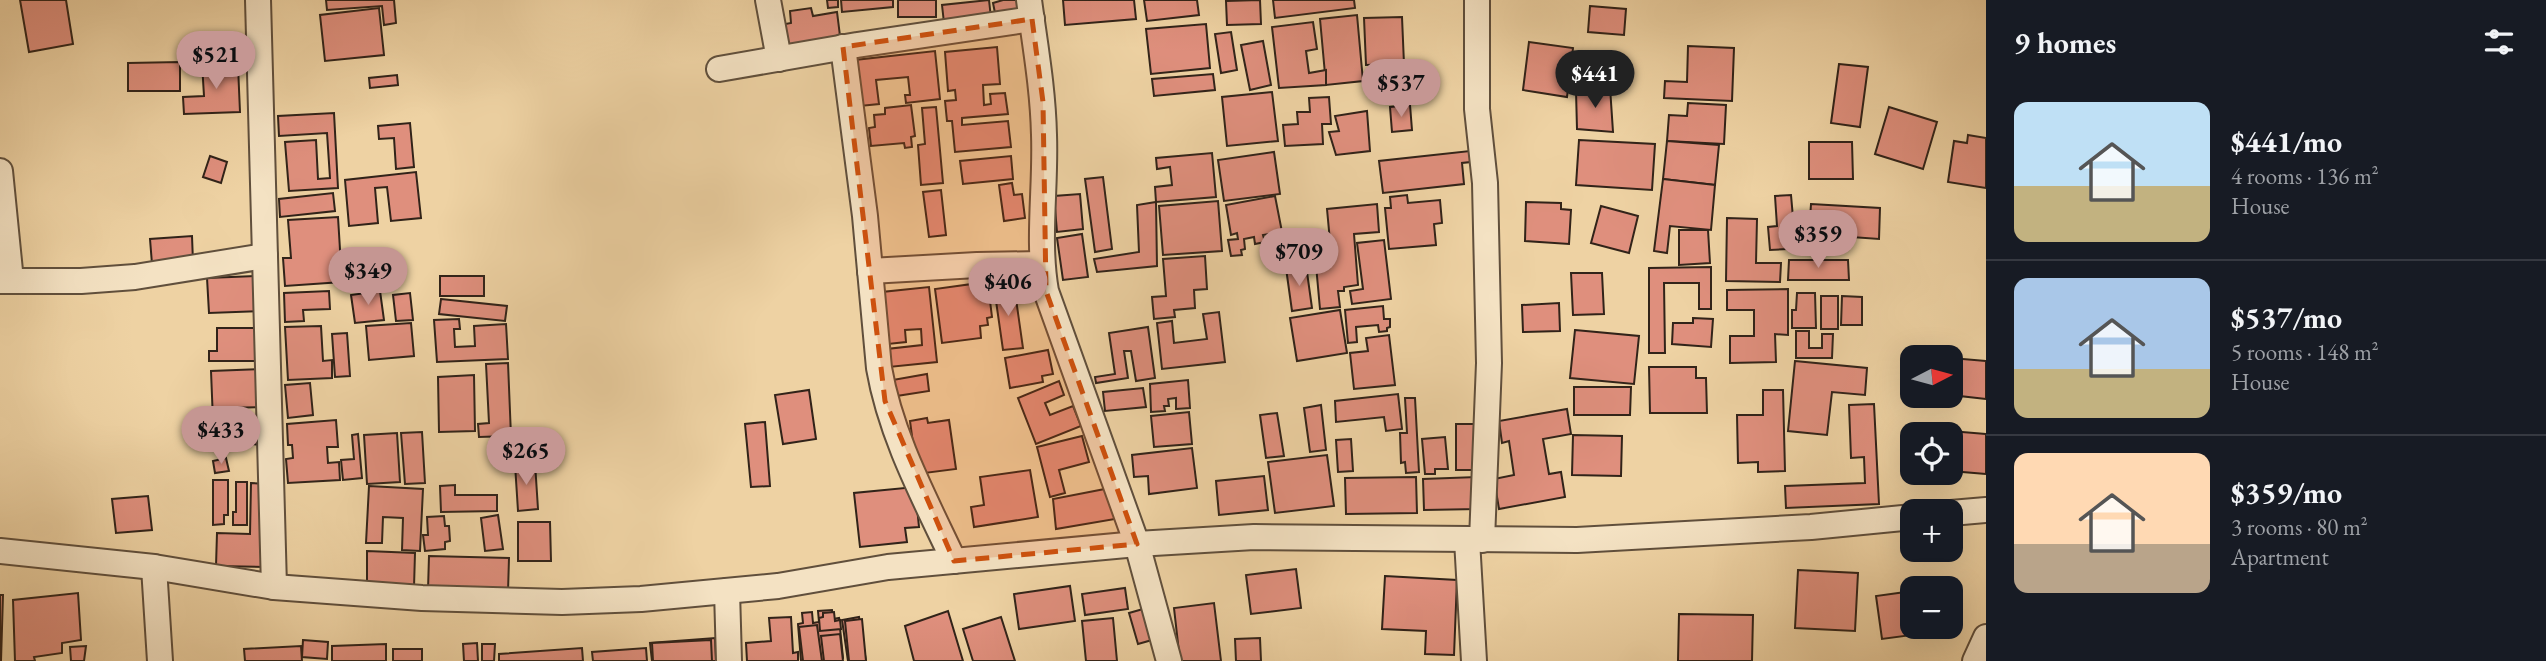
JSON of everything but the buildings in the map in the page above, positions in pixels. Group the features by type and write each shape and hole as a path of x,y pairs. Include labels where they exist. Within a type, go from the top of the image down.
{"street":[{"path":"258,0 274,587"},
{"path":"768,0 779,59"},
{"path":"1474,661 1475,540 1489,362 1485,183 1477,109 1477,0"},
{"path":"719,69 1031,10 1045,136 1041,264 1046,291 1137,544 1169,661"},
{"path":"843,47 857,145 879,368 885,401 915,479 954,561"},
{"path":"0,171 6,281 81,281 135,277 265,256"},
{"path":"870,271 1041,264"},
{"path":"1963,512 1986,510"},
{"path":"0,551 154,567 274,587 422,598 562,602 642,599 778,586 888,567 1137,544 1254,537 1577,540 1811,527 1900,518"},
{"path":"154,567 160,661"},
{"path":"727,591 729,661"},
{"path":"1975,661 1986,637"}],"highlighted area":[{"path":"1032,19 1043,102 1046,291 1137,544 954,561 885,401 843,47"}]}
